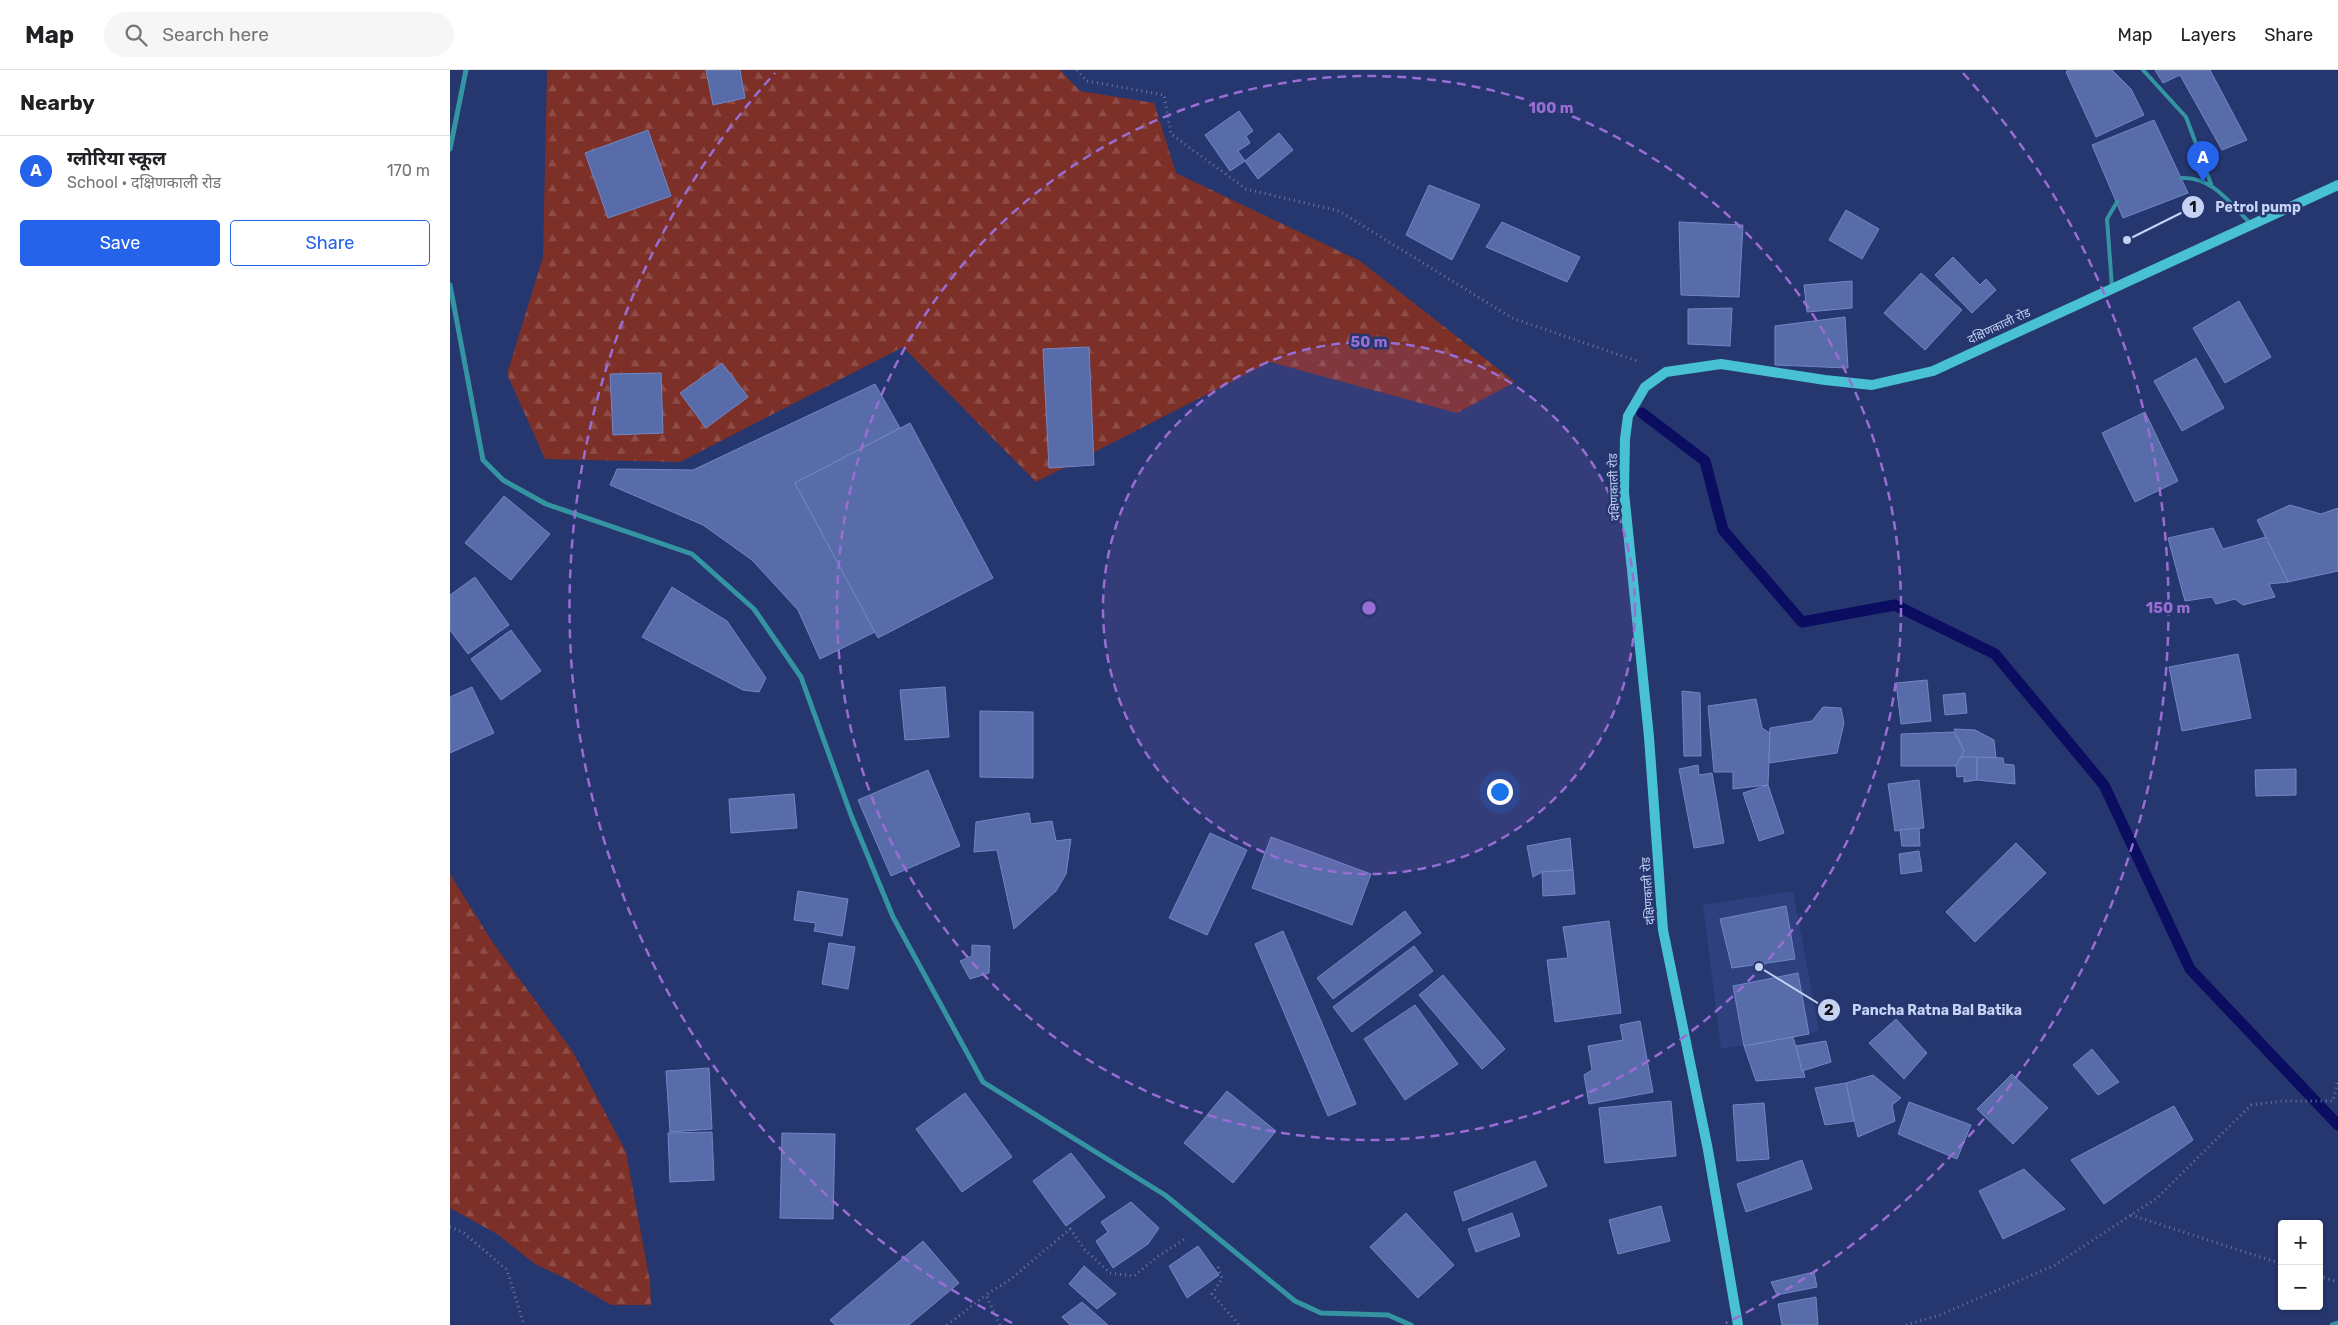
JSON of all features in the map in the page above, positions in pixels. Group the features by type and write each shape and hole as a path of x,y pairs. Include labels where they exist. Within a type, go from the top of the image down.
{"main road":[{"name":"दक्षिणकाली रोड","path":"1738,1325 1708,1150 1663,930 1649,737 1624,492 1625,439 1628,416 1645,388 1666,372 1721,364 1825,380 1872,385 1933,371 2338,185"}],"street":[{"path":"450,150 466,70"},
{"path":"450,285 483,460 503,480 546,504 692,554 754,609 801,676 850,815 893,917 983,1082 1165,1195 1296,1301 1321,1312 1388,1316 1411,1325"},
{"path":"2332,1325 2338,1323"}],"lane":[{"path":"2142,70 2186,117 2211,184 2252,225"},
{"path":"2181,178 2191,178 2211,184"},
{"path":"2112,288 2108,255 2107,219 2117,202"}],"path":[{"path":"1077,70 1087,81 1164,96 1172,134 1246,189 1339,211 1512,318 1666,372"},
{"path":"1906,1325 1940,1316 2055,1265 2156,1198 2251,1105 2282,1101 2332,1101 2338,1080"},
{"path":"2131,1215 2278,1263"},
{"path":"450,1227 464,1233 508,1270 524,1325"},
{"path":"947,1325 986,1295 1011,1279 1070,1229 1085,1250 1110,1273 1134,1276 1157,1257 1204,1228"},
{"path":"1216,1265 1222,1279 1212,1294 1239,1325"},
{"path":"2323,1277 2338,1282"},
{"path":"986,1295 1000,1325"}],"shaded area":[{"path":"1793,891 1819,1030 1809,1034 1721,1049 1703,905"}],"green space":[{"path":"547,70 1060,70 1080,91 1154,103 1176,173 1360,261 1515,382 1457,413 1270,362 1036,482 903,347 680,462 545,459 507,374 543,257"},
{"path":"450,874 493,943 573,1052 626,1152 650,1282 651,1305 611,1305 565,1278 535,1264 497,1234 450,1208"}],"building":[{"path":"706,70 740,70 745,98 713,105"},
{"path":"2068,70 2112,70 2131,89 2144,115 2096,137 2066,72"},
{"path":"2155,70 2210,70 2247,140 2222,150 2180,75 2163,83"},
{"path":"1239,111 1253,131 1246,136 1250,143 1238,151 1245,161 1230,171 1205,135"},
{"path":"2154,120 2188,193 2123,218 2092,145"},
{"path":"648,130 671,196 608,218 585,153"},
{"path":"1279,133 1293,150 1258,179 1245,161"},
{"path":"1429,185 1480,205 1452,260 1406,235"},
{"path":"1846,210 1879,229 1862,259 1829,240"},
{"path":"1502,222 1580,257 1567,282 1486,247"},
{"path":"1679,222 1743,225 1739,297 1681,295"},
{"path":"1953,257 1980,285 1986,279 1996,290 1972,313 1935,275"},
{"path":"1921,273 1962,310 1925,350 1884,313"},
{"path":"1852,281 1852,308 1807,312 1804,285"},
{"path":"2239,301 2271,357 2225,383 2193,328"},
{"path":"1732,308 1730,346 1688,344 1688,309"},
{"path":"1845,317 1848,368 1775,365 1775,326"},
{"path":"1089,347 1094,465 1049,468 1043,349"},
{"path":"2196,358 2224,408 2182,431 2154,381"},
{"path":"722,363 748,397 706,428 680,393"},
{"path":"661,373 663,433 613,435 610,374"},
{"path":"875,384 900,428 795,483 875,632 820,659 798,610 752,560 703,525 610,485 617,469 693,470"},
{"path":"2145,412 2178,481 2135,502 2102,433"},
{"path":"910,423 993,578 878,638 795,483"},
{"path":"504,496 550,534 511,580 465,543"},
{"path":"2290,505 2321,514 2338,508 2338,571 2288,582 2257,520"},
{"path":"2213,528 2223,549 2266,537 2288,582 2269,584 2275,597 2243,605 2235,599 2216,604 2212,597 2185,601 2168,538"},
{"path":"475,577 509,625 468,654 450,630 450,595"},
{"path":"672,587 727,621 766,678 759,692 743,690 642,637"},
{"path":"511,630 541,671 501,700 471,659"},
{"path":"2238,654 2251,718 2182,731 2169,667"},
{"path":"1927,680 1931,721 1901,724 1896,683"},
{"path":"472,687 494,733 450,753 450,697"},
{"path":"945,687 949,737 905,740 900,690"},
{"path":"1682,691 1700,693 1701,756 1684,756"},
{"path":"1965,693 1967,713 1945,715 1943,695"},
{"path":"1756,699 1762,728 1770,733 1768,785 1733,789 1733,772 1714,772 1708,706"},
{"path":"1823,707 1841,708 1844,723 1837,753 1769,763 1770,728 1812,721"},
{"path":"980,711 1033,712 1033,778 980,777"},
{"path":"1954,729 1975,730 1994,740 1996,758 1961,757 1964,751"},
{"path":"1954,732 1964,751 1956,766 1901,766 1901,734"},
{"path":"1961,757 1977,757 1977,780 1964,782 1964,776 1957,777 1956,766"},
{"path":"1977,757 2003,758 2004,764 2014,765 2015,784 1977,780"},
{"path":"1698,765 1699,775 1712,773 1724,843 1694,848 1679,769"},
{"path":"2296,769 2296,795 2256,796 2255,770"},
{"path":"928,770 960,846 891,876 858,800"},
{"path":"1919,780 1924,828 1895,831 1888,784"},
{"path":"1768,785 1784,833 1759,841 1743,793"},
{"path":"794,794 797,828 731,833 729,799"},
{"path":"1029,813 1031,824 1052,821 1056,841 1071,839 1066,874 1056,891 1014,929 997,850 974,852 976,822"},
{"path":"1919,828 1920,846 1902,846 1900,830"},
{"path":"1210,833 1247,850 1207,935 1169,918"},
{"path":"1271,837 1371,874 1352,925 1252,888"},
{"path":"1570,838 1573,870 1542,872 1533,877 1527,846"},
{"path":"2016,843 2046,873 1975,942 1946,912"},
{"path":"1919,851 1922,871 1901,874 1899,854"},
{"path":"1573,870 1575,894 1543,896 1542,872"},
{"path":"798,891 848,899 842,936 814,931 816,923 794,920"},
{"path":"1786,906 1795,959 1732,968 1720,919"},
{"path":"1405,911 1421,933 1333,999 1317,978"},
{"path":"1609,921 1621,1013 1555,1022 1547,960 1568,958 1563,927"},
{"path":"1283,931 1356,1104 1328,1116 1255,944"},
{"path":"829,943 855,947 848,989 822,984"},
{"path":"972,945 990,946 989,973 970,979 960,961 972,956"},
{"path":"1414,946 1433,971 1352,1032 1333,1007"},
{"path":"1798,973 1809,1034 1744,1046 1733,986"},
{"path":"1443,975 1505,1049 1482,1069 1419,995"},
{"path":"1415,1005 1458,1064 1405,1100 1364,1039"},
{"path":"1896,1019 1927,1053 1904,1079 1869,1043"},
{"path":"1640,1021 1653,1092 1589,1104 1584,1075 1592,1070 1588,1046 1623,1040 1620,1025"},
{"path":"1793,1037 1805,1077 1756,1081 1744,1046"},
{"path":"1826,1041 1831,1062 1802,1071 1796,1046"},
{"path":"2092,1049 2119,1082 2098,1095 2073,1065"},
{"path":"709,1068 712,1129 670,1132 666,1071"},
{"path":"2012,1074 2048,1108 2013,1144 1977,1109"},
{"path":"1873,1075 1901,1098 1892,1105 1895,1121 1858,1137 1846,1083"},
{"path":"1846,1083 1854,1121 1825,1125 1815,1088"},
{"path":"1227,1091 1276,1131 1233,1183 1184,1143"},
{"path":"965,1093 1012,1157 962,1192 916,1129"},
{"path":"1671,1101 1676,1156 1605,1163 1599,1108"},
{"path":"1909,1102 1971,1125 1957,1159 1898,1134"},
{"path":"1764,1103 1769,1159 1737,1161 1733,1105"},
{"path":"2174,1106 2193,1140 2104,1204 2071,1160"},
{"path":"712,1132 714,1180 670,1182 668,1133"},
{"path":"782,1133 835,1134 833,1219 780,1218"},
{"path":"1071,1153 1105,1197 1066,1226 1033,1181"},
{"path":"1802,1160 1812,1189 1746,1212 1737,1184"},
{"path":"1535,1161 1547,1186 1463,1221 1454,1192"},
{"path":"2024,1169 2065,1209 2003,1239 1979,1191"},
{"path":"1131,1202 1159,1228 1148,1244 1113,1268 1096,1241 1108,1232 1101,1222"},
{"path":"1661,1206 1670,1241 1618,1254 1609,1220"},
{"path":"1406,1213 1454,1265 1418,1298 1370,1247"},
{"path":"1512,1213 1520,1236 1476,1252 1468,1229"},
{"path":"923,1241 959,1283 909,1325 835,1325 830,1320"},
{"path":"1198,1246 1219,1275 1187,1298 1169,1266"},
{"path":"1084,1266 1116,1294 1097,1309 1069,1284"},
{"path":"1814,1272 1817,1287 1777,1295 1771,1282"},
{"path":"1816,1297 1818,1325 1782,1325 1778,1304"},
{"path":"1082,1302 1108,1325 1070,1325 1062,1317"}],"waterway":[{"path":"1642,413 1705,461 1723,530 1802,622 1895,605 1995,654 2104,785 2190,969 2338,1125"}],"place":[{"name":"ग्लोरिया स्कूल","path":"2203,182"},
{"name":"Petrol pump","path":"2127,240"},
{"name":"Pancha Ratna Bal Batika","path":"1759,967"}]}
